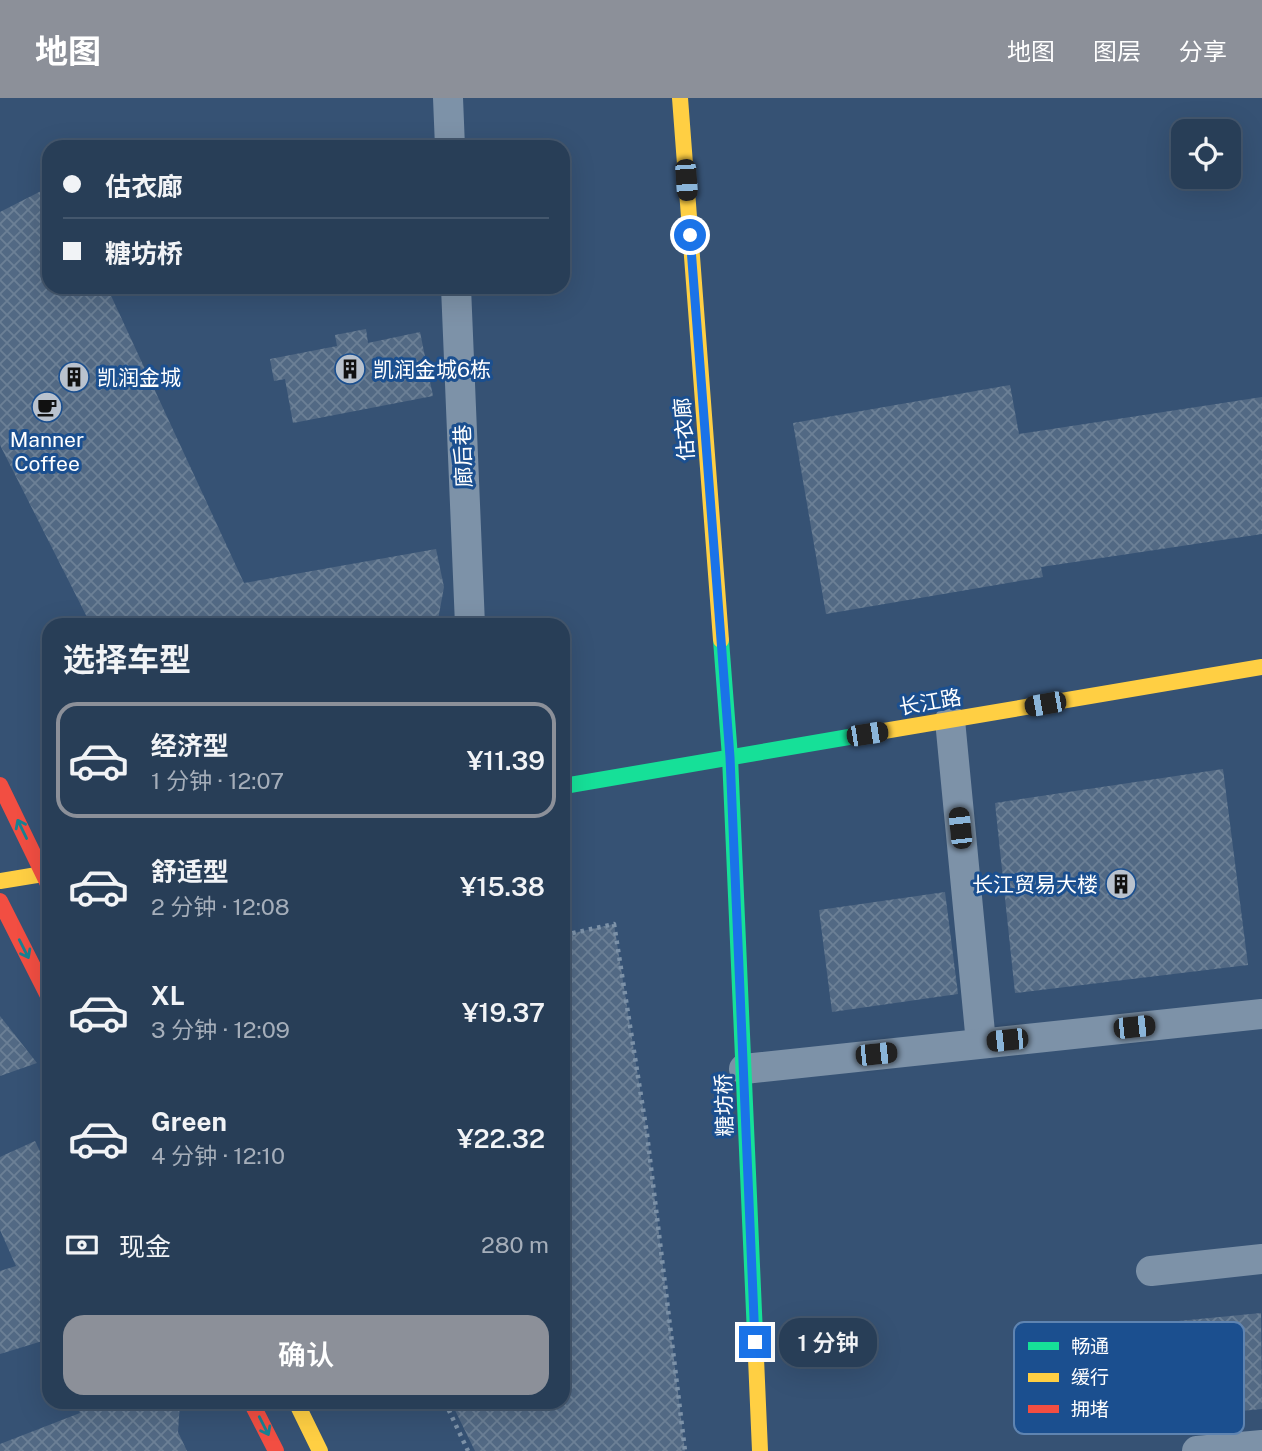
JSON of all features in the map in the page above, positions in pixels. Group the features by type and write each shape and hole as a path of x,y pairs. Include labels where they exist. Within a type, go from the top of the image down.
{"street":[{"path":"448,98 450,140"},
{"name":"估衣廊","path":"680,98 730,757"},
{"name":"廊后巷","path":"456,294 470,618"},
{"name":"长江路","path":"570,785 1262,667"},
{"path":"950,720 981,1043"},
{"name":"糖坊桥","path":"730,757 760,1451"},
{"path":"0,785 42,868"},
{"path":"0,881 42,878"},
{"path":"0,901 42,984"},
{"path":"744,1069 1262,1014"},
{"path":"1151,1271 1262,1259"},
{"path":"255,1409 276,1451"},
{"path":"299,1409 320,1451"},
{"path":"1197,1451 1262,1445"}],"path":[{"path":"570,933 614,924 647,1134 685,1451"},
{"path":"447,1409 468,1451"}],"building":[{"name":"凯润金城","path":"42,191 42,294 110,294 244,583 436,549 444,587 438,618 87,618 0,445 0,212"},
{"name":"凯润金城6栋","path":"366,329 368,343 420,332 433,396 293,423 285,379 274,381 270,359 337,346 335,335"},
{"path":"1010,385 1019,434 1262,397 1262,534 1041,567 1043,577 826,614 793,423"},
{"name":"长江贸易大楼","path":"1223,769 1248,965 1015,993 995,803"},
{"path":"945,892 958,994 832,1012 819,910"},
{"path":"614,924 647,1134 685,1451 475,1451 454,1409 570,1409 570,934"},
{"path":"0,1016 37,1063 0,1076"},
{"path":"35,1141 42,1156 42,1341 0,1354 0,1271 16,1266 0,1230 0,1157"},
{"path":"1261,1313 1262,1409 1244,1411 1244,1322 1168,1322"},
{"path":"78,1409 180,1409 178,1432 187,1451 0,1451 0,1444 80,1413"}],"traffic: fast":[{"path":"721,640 730,757 755,1335"},
{"path":"570,785 878,732"}],"traffic: slow":[{"path":"680,98 721,640"},
{"path":"878,732 1262,667"},
{"path":"0,881 42,874"},
{"path":"755,1335 760,1451"},
{"path":"299,1409 320,1451"}],"traffic: jam":[{"path":"0,785 42,872"},
{"path":"0,901 42,984"},
{"path":"255,1409 276,1451"}],"place":[{"name":"凯润金城6栋","path":"350,369"},
{"name":"凯润金城","path":"74,377"},
{"name":"Manner Coffee","path":"47,407"},
{"name":"长江贸易大楼","path":"1121,884"}],"route":[{"path":"690,235 730,757 755,1342"}]}
